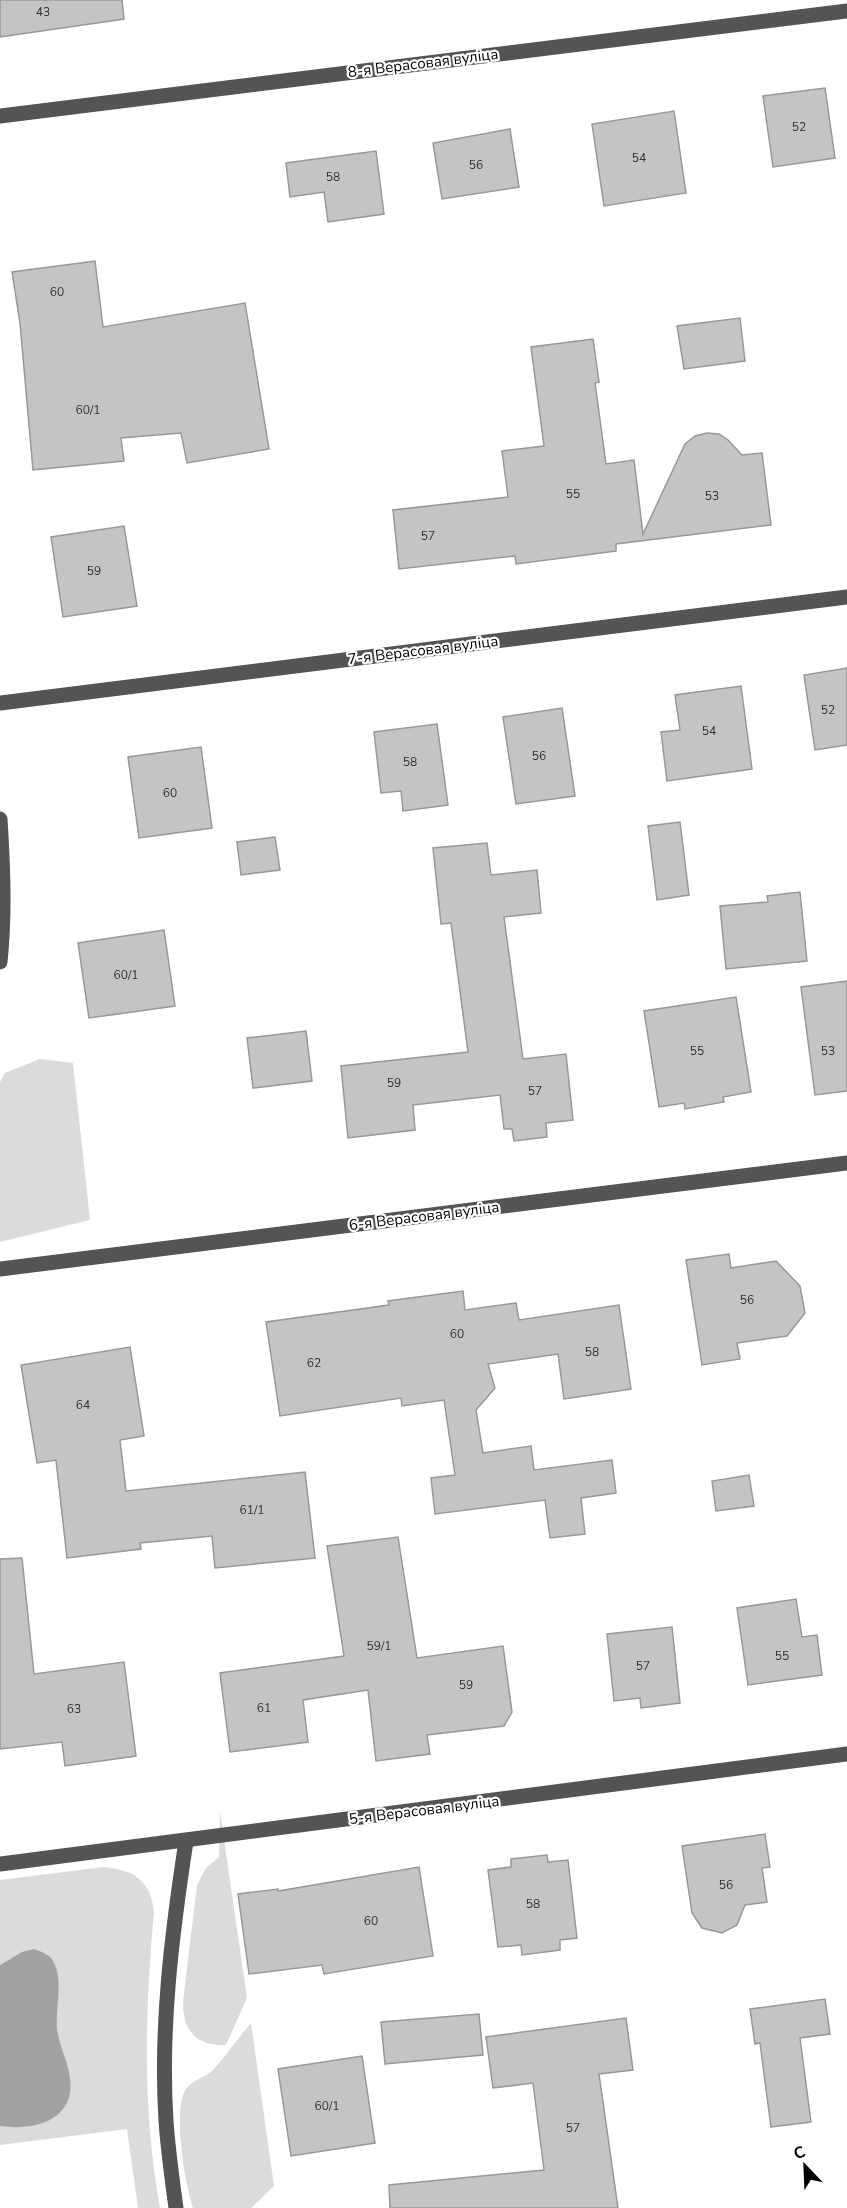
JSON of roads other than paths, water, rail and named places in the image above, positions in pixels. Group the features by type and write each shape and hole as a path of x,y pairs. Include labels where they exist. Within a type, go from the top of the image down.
{"street":[{"name":"8-я Верасовая вуліца","path":"0,116 847,11"},
{"name":"7-я Верасовая вуліца","path":"0,703 847,597"},
{"path":"0,819 4,873 0,962"},
{"name":"6-я Верасовая вуліца","path":"0,1269 847,1163"},
{"name":"5-я Верасовая вуліца","path":"0,1864 847,1754"},
{"path":"176,2208 166,2120 165,2040 173,1936 186,1841"}]}
